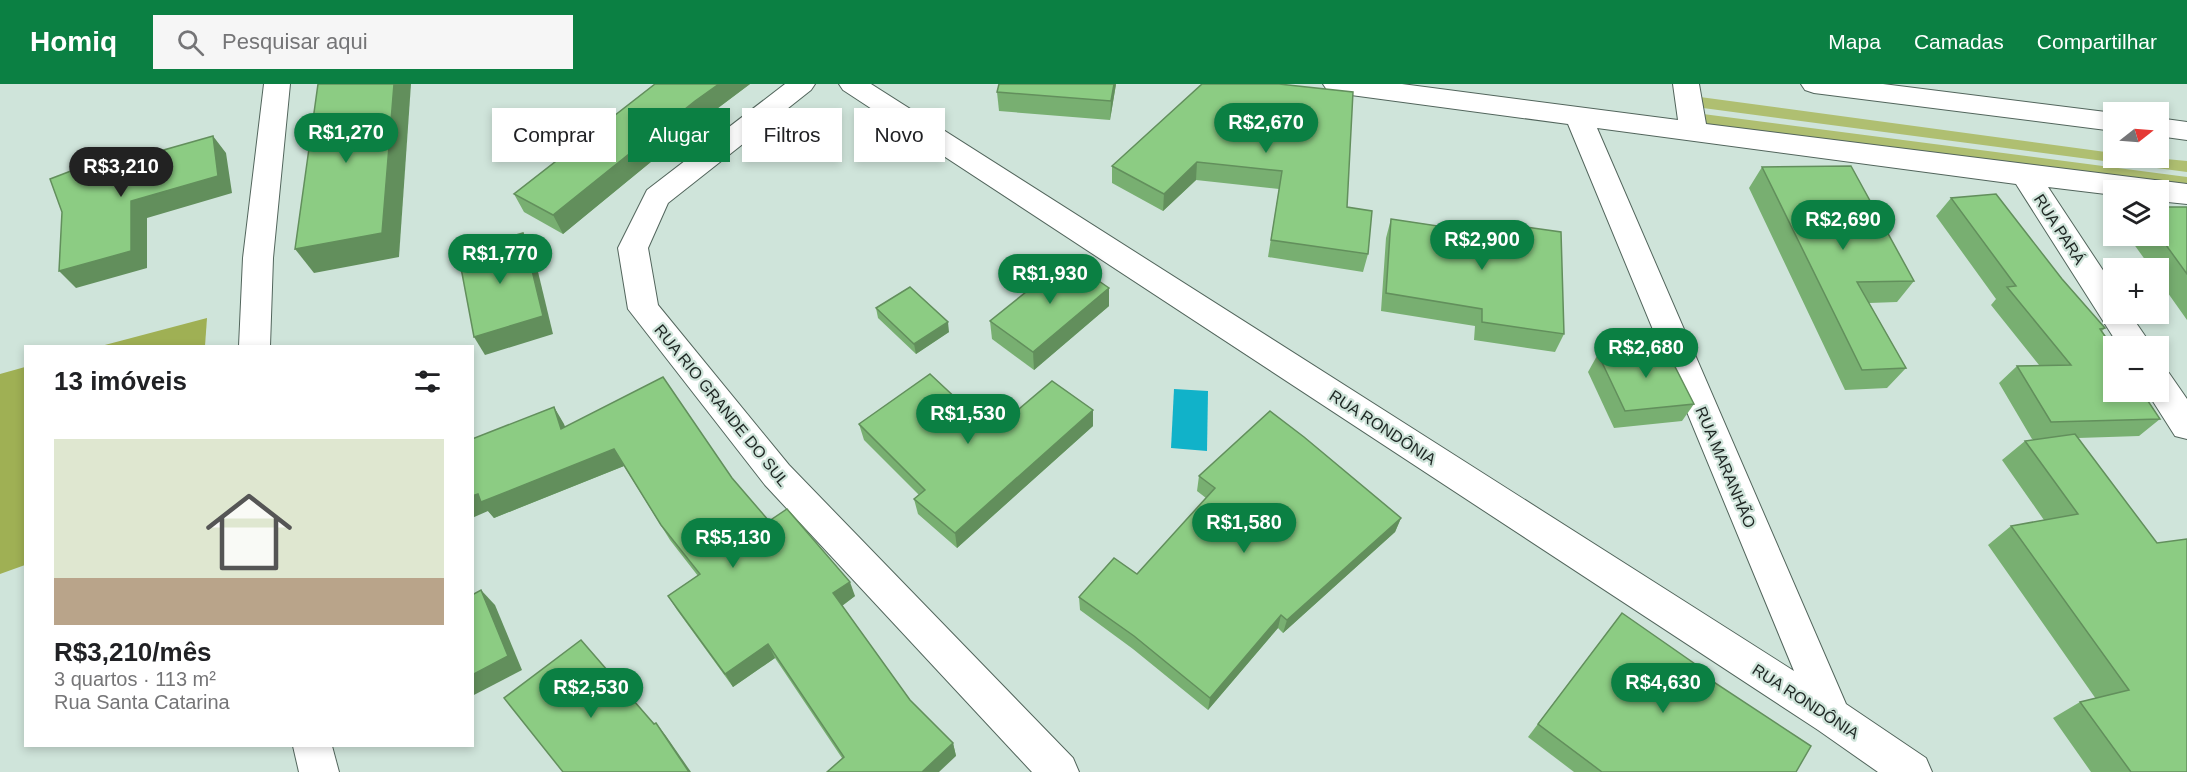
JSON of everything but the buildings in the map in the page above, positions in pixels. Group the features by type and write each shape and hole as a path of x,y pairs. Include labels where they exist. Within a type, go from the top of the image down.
{"street":[{"path":"254,345 258,258 277,84"},
{"name":"RUA RIO GRANDE DO SUL","path":"802,84 657,197 633,248 643,309 777,475 1059,772"},
{"name":"RUA RONDÔNIA","path":"852,84 1832,717 1912,772"},
{"path":"1336,84 2103,184"},
{"path":"1686,84 1694,132"},
{"path":"1814,84 1932,91 2103,120"},
{"name":"RUA MARANHÃO","path":"1579,117 1832,717"},
{"path":"2169,129 2187,131"},
{"name":"RUA PARÁ","path":"2025,175 2103,296"},
{"path":"2169,192 2187,194"},
{"path":"2169,399 2187,426"},
{"path":"313,747 319,772"}],"green space":[{"path":"1700,97 2103,152 2103,161 1703,108"},
{"path":"1703,114 2103,166 2103,168 2187,177 2187,189 2169,187 2169,180 2120,180 1707,125"},
{"path":"2169,159 2187,161 2187,172 2157,168 2169,168"},
{"path":"207,318 205,345 105,345"},
{"path":"24,367 24,565 0,574 0,374"}],"water":[{"path":"1174,389 1208,391 1207,451 1171,448"}]}
